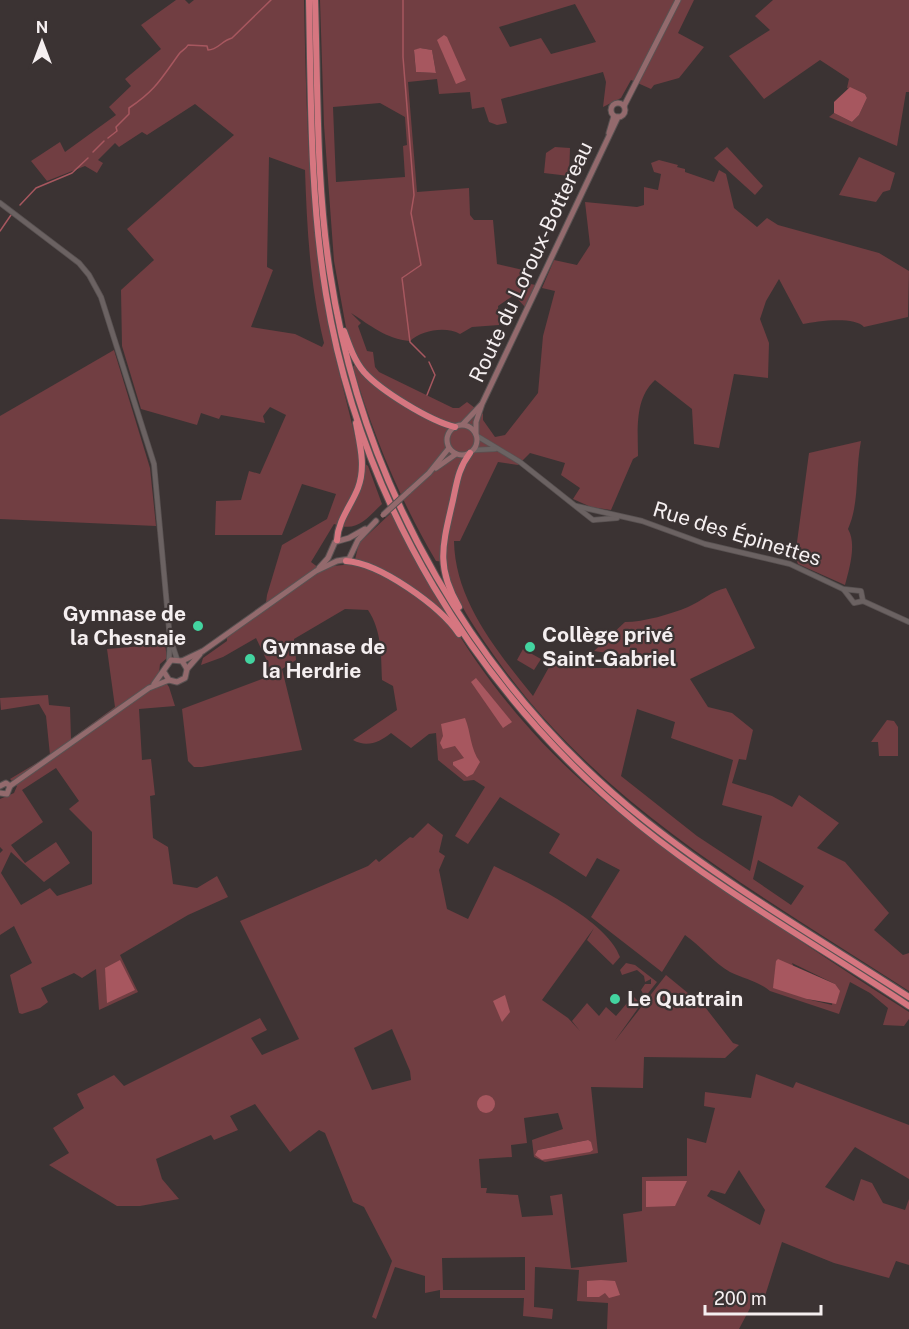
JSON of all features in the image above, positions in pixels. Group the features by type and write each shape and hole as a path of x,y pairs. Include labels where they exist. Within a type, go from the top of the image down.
{"highway":[{"path":"309,0 314,184 320,255 334,333 355,411 362,458 362,474 343,517 341,540"},
{"path":"315,0 321,187 333,293 353,382 381,463 416,541 466,624 506,680 542,723 582,764 632,810 702,862 909,998"},
{"path":"333,293 337,299 349,346 363,371 395,395 438,421 458,426"},
{"path":"355,411 402,528 429,579 479,656 553,745 639,825 710,876 909,1006"},
{"path":"466,624 466,618 446,579 442,550 459,469 472,452"},
{"path":"346,561 364,564 423,598 446,618 473,652 479,656"}],"main road":[{"path":"622,105 612,106 616,116 624,114 622,105 678,0"},
{"name":"Route du Loroux-Bottereau","path":"477,435 476,422 482,404 616,116"},
{"name":"Route du Loroux-Bottereau","path":"458,426 482,404"},
{"path":"316,571 338,561 346,561 352,556 353,549 376,521 429,472 449,448 448,436 458,426 470,427 477,435 472,452 456,454 429,472"},
{"path":"449,448 456,454"},
{"path":"149,688 169,680 177,682 183,680 187,669 203,651 316,571 331,553 333,544 357,534 376,521"},
{"path":"341,540 353,549"},
{"path":"331,553 338,561"},
{"path":"0,793 8,794 10,786 149,688 164,672 169,661 179,660 203,651"},
{"path":"179,660 187,669"},
{"path":"164,672 169,680"},
{"path":"0,786 6,783 10,786"}],"street":[{"path":"0,203 86,270 98,290 154,464 170,639 169,661"},
{"path":"477,435 520,462 591,517 594,510"},
{"path":"472,452 485,447 497,449"},
{"path":"576,506 594,510 601,516"},
{"name":"Rue des Épinettes","path":"591,517 596,521 601,516 647,523 705,544 792,564 852,594 862,592 863,601"},
{"path":"852,594 855,603 863,601 909,622"},
{"path":"170,639 179,660"}],"shaded area":[{"path":"176,0 185,0 189,4 194,0 304,0 311,185 323,295 360,460 368,466 382,504 355,526 334,524 311,562 323,571 333,566 354,564 359,543 391,513 434,594 484,672 522,720 573,773 659,844 749,907 909,1012 909,1019 904,1026 883,1025 888,1008 870,993 850,982 839,1014 770,991 756,982 730,972 685,935 662,972 591,917 620,870 597,858 586,877 549,853 560,834 500,797 468,844 455,836 485,787 474,780 464,781 438,760 436,733 429,734 411,748 391,733 368,744 353,740 397,710 393,686 382,680 378,635 368,610 345,609 294,639 296,660 282,669 302,750 202,767 194,767 188,761 182,709 270,676 267,661 256,638 223,657 201,665 203,658 227,641 227,636 265,610 267,595 282,545 327,519 336,494 302,484 282,535 215,535 216,501 241,500 249,471 260,474 286,415 270,407 263,416 265,423 221,415 219,419 201,413 197,425 141,409 122,346 121,290 154,260 127,229 234,135 195,104 147,135 142,132 119,147 115,143 98,160 103,163 97,173 85,166 47,181 31,161 60,142 65,152 116,115 109,107 131,86 125,79 161,49 141,25","holes":["269,157 305,170 310,257 315,300 324,343 322,347 295,334 251,327 273,270 267,267","792,963 835,984 832,1005 807,999"]},
{"path":"320,0 694,0 678,33 704,47 679,78 654,85 651,89 631,80 621,98 603,107 606,82 603,72 501,99 507,123 497,125 489,122 484,107 472,109 470,92 439,94 437,79 408,82 417,192 469,188 470,215 474,220 493,220 497,264 523,270 520,282 536,285 525,307 514,295 498,306 499,325 472,327 460,334 448,330 434,330 410,341 401,340 379,331 351,313 361,323 358,326 367,351 373,352 375,367 379,372 453,408 459,408 467,402 483,414 483,420 495,437 505,435 538,393 543,336 555,291 542,288 554,260 577,265 590,245 585,202 637,207 644,205 644,187 658,190 661,174 654,172 651,163 659,160 678,165 677,167 685,169 685,172 714,182 719,170 726,174 734,208 757,227 767,218 778,225 879,253 909,271 908,317 864,327 853,321 844,320 803,324 779,279 766,301 760,319 769,343 768,378 734,374 719,448 694,444 692,409 655,380 643,396 640,406 638,456 633,459 611,510 591,507 573,499 580,488 561,475 565,463 530,453 518,465 498,462 460,541 454,541 456,563 470,605 492,643 533,696 553,660 558,662 568,656 595,668 609,668 614,654 594,651 625,622 649,619 674,612 726,588 755,648 690,679 708,707 732,713 753,730 746,760 739,759 732,783 772,796 792,807 799,795 839,823 817,848 845,862 889,913 874,930 903,955 909,953 909,991 741,883 635,805 586,761 540,714 482,638 459,601 445,562 436,561 399,491 369,417 353,367 359,360 347,333 334,261 324,125","holes":["575,4 596,42 551,54 541,38 510,47 499,27","420,48 432,50 436,73 416,72 414,51","380,103 405,117 407,145 403,146 405,177 336,182 333,107","637,709 675,722 671,738 733,760 722,805 762,816 750,871 697,836 621,776","758,860 804,886 791,905 753,879"]},
{"path":"773,0 909,0 909,92 906,92 897,146 829,117 834,113 852,122 859,115 867,98 865,94 847,88 849,79 820,60 764,99 729,56 770,30 755,16"},
{"path":"444,35 447,37 466,80 456,84 437,40"},
{"path":"420,48 432,50 436,73 416,72 414,50"},
{"path":"850,87 865,94 867,98 859,115 852,122 834,113 834,102"},
{"path":"555,147 570,148 569,176 544,173 546,153"},
{"path":"727,147 763,186 755,195 714,158"},
{"path":"859,157 895,173 890,190 883,192 876,202 839,195"},
{"path":"114,350 150,468 156,526 0,519 0,416"},
{"path":"861,441 856,497 848,529 852,542 845,585 798,564 795,557 809,453"},
{"path":"165,644 167,658 160,664 159,673 169,687 175,706 139,709 142,760 151,759 155,795 150,796 153,838 168,847 173,884 197,888 217,876 228,897 188,915 120,955 138,992 99,1010 96,969 82,978 74,973 41,988 48,1002 40,1008 22,1014 19,1013 10,975 32,963 14,926 0,935 0,853 3,850 0,847 0,799 14,793 17,786 10,779 50,755 46,716 39,704 1,710 0,698 48,695 49,705 70,707 71,739 115,707 107,649","holes":["56,768 79,801 69,809 92,832 92,884 57,896 50,888 21,905 1,873 11,852 44,882 70,863 56,842 25,863 11,845 43,822 22,790"]},
{"path":"523,649 541,659 534,670 517,660"},
{"path":"476,678 512,722 503,728 471,682"},
{"path":"465,718 474,752 480,762 473,774 467,777 453,765 453,762 464,758 455,746 443,749 440,743 443,736 441,724"},
{"path":"887,720 894,721 898,727 898,756 879,756 878,742 871,742"},
{"path":"428,823 443,835 439,852 445,856 439,870 447,909 468,919 494,866 527,882 584,916 612,943 620,957 613,965 587,940 594,928 542,1000 568,1018 580,1031 572,1021 587,1003 599,1016 606,1007 616,1016 633,996 641,1004 614,1042 666,975 705,1007 733,1043 739,1045 725,1058 644,1057 643,1088 591,1087 598,1153 545,1162 534,1157 532,1140 563,1129 558,1113 524,1118 527,1143 511,1145 512,1157 479,1159 481,1188 487,1188 486,1193 518,1195 522,1217 553,1215 550,1196 562,1194 571,1268 627,1262 623,1214 642,1211 642,1177 687,1176 687,1138 706,1143 715,1108 704,1106 705,1092 751,1098 756,1074 793,1088 796,1082 909,1125 909,1179 855,1147 825,1187 854,1201 861,1179 872,1183 883,1203 905,1210 909,1199 909,1265 896,1261 889,1278 834,1263 782,1242 765,1296 758,1293 739,1329 607,1329 608,1303 577,1301 579,1270 535,1267 534,1307 553,1309 552,1319 523,1316 524,1298 440,1298 440,1290 425,1293 425,1276 395,1267 376,1319 372,1317 392,1261 364,1207 353,1202 325,1133 319,1130 290,1152 255,1104 230,1116 238,1130 214,1140 211,1135 156,1159 162,1179 179,1199 140,1206 117,1206 49,1165 69,1153 53,1128 84,1108 77,1094 114,1075 124,1086 260,1018 267,1030 251,1038 262,1055 299,1039 240,921 368,866 376,859 379,862 410,837 413,838","holes":["392,1029 410,1071 411,1080 372,1090 354,1048","588,1140 568,1154 542,1160 538,1150","739,1170 765,1210 760,1225 707,1196 711,1190 725,1194","525,1257 525,1290 443,1290 442,1258"]},
{"path":"778,959 835,984 840,991 836,1004 807,999 773,988"},
{"path":"120,960 135,990 107,1003 105,968"},
{"path":"626,963 635,965 657,982 645,997 641,990 645,984 651,984 651,979 645,982 644,976 637,970 622,975 620,970"},
{"path":"505,995 510,1012 502,1022 493,1001"},
{"path":"486,1095 492,1098 495,1104 492,1110 486,1113 480,1110 477,1104 480,1098"},
{"path":"588,1140 593,1150 590,1152 542,1160 535,1155 538,1150"},
{"path":"646,1181 687,1181 675,1206 646,1207"},
{"path":"587,1281 615,1281 620,1295 609,1298 605,1293 599,1297 587,1297"}],"waterway":[{"path":"108,138 117,131 116,127 129,114 129,108 152,90 188,45 207,46 208,50 214,49 232,38 271,0"},
{"path":"403,0 403,57 414,195 411,213 421,265 402,278 410,342 425,357"},
{"path":"93,152 104,141"},
{"path":"20,205 36,188 72,173 88,158"},
{"path":"0,231 11,215"},
{"path":"427,395 435,375 429,362"}],"place":[{"name":"Gymnase de la Chesnaie","path":"198,626"},
{"name":"Collège privé Saint-Gabriel","path":"530,647"},
{"name":"Gymnase de la Herdrie","path":"250,659"},
{"name":"Le Quatrain","path":"615,999"}]}
